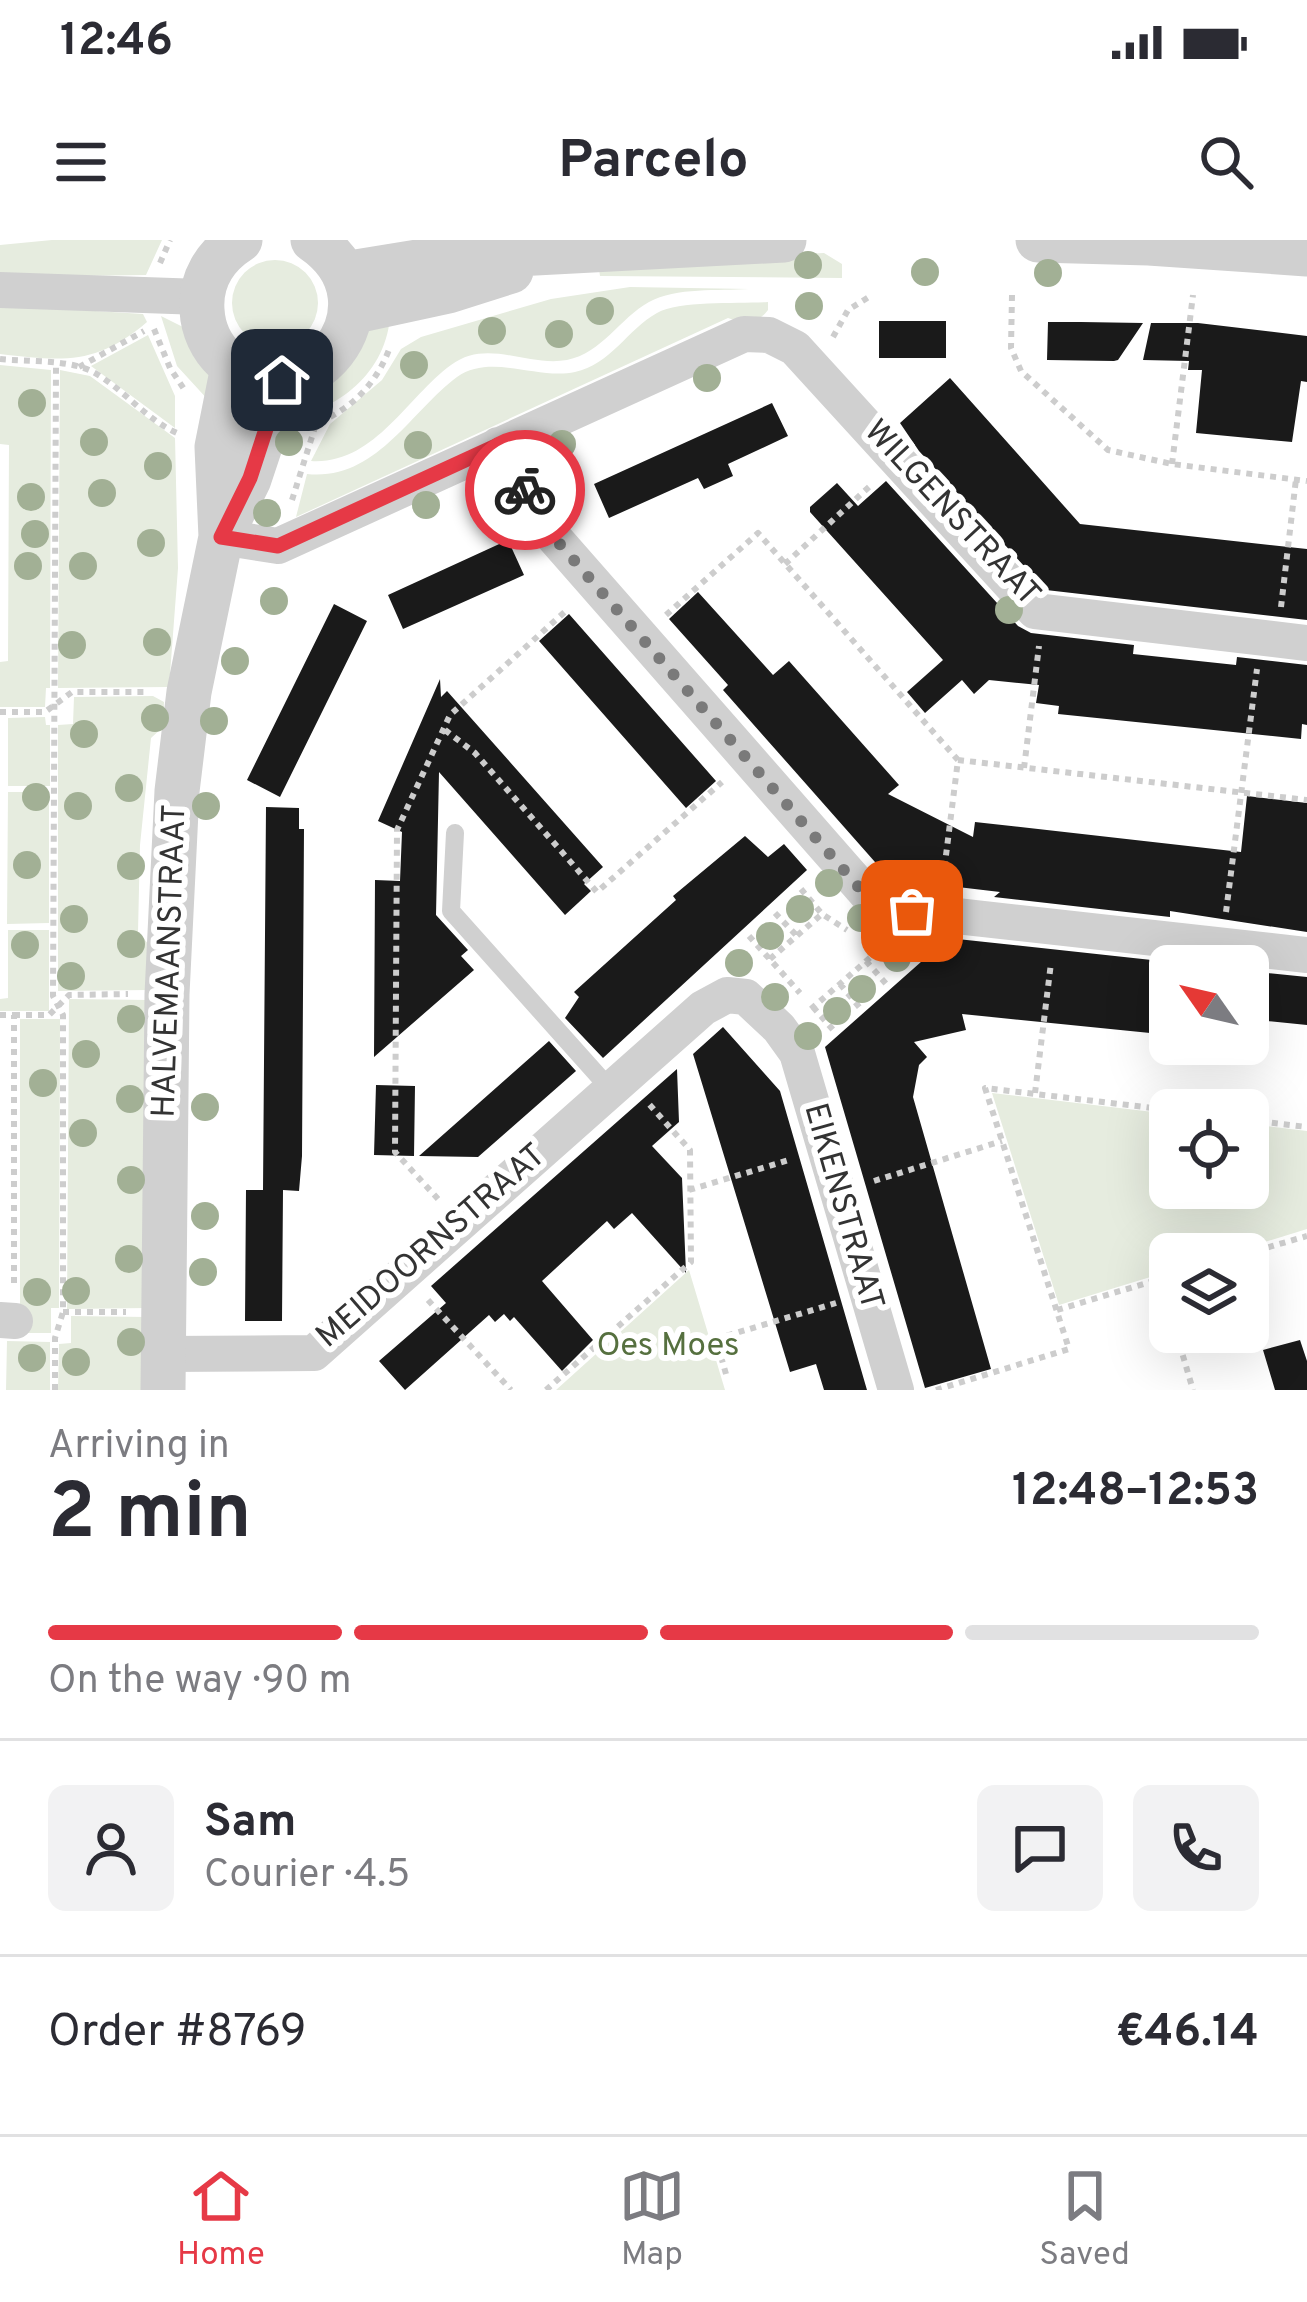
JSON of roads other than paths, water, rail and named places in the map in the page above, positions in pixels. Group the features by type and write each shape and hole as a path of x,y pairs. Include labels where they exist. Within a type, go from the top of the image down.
{"street":[{"path":"240,240 218,257 207,276 202,297 208,337 233,368 257,378 282,380 302,376 336,351 348,293 333,256 313,240"},
{"path":"348,293 442,258 784,240"},
{"path":"1038,240 1307,254"},
{"path":"0,290 202,297"},
{"name":"WILGENSTRAAT","path":"498,445 744,334 769,335 795,348 1035,611 1294,630"},
{"name":"HALVEMAANSTRAAT","path":"163,1372 167,994 177,791 189,692 221,537 217,447 233,368"},
{"name":"HALVEMAANSTRAAT","path":"221,537 250,478 282,380"},
{"path":"221,537 278,546 498,445 551,534 863,892 886,908 1307,955"},
{"name":"MEIDOORNSTRAAT","path":"163,1372 314,1353 627,1094 703,1008 721,997 746,998 778,1028"},
{"name":"EIKENSTRAAT","path":"778,1028 797,1053 896,1390"}],"lane":[{"path":"455,833 451,911 627,1094"}],"park label":[{"name":"Oes Moes","path":"668,1347"}]}
